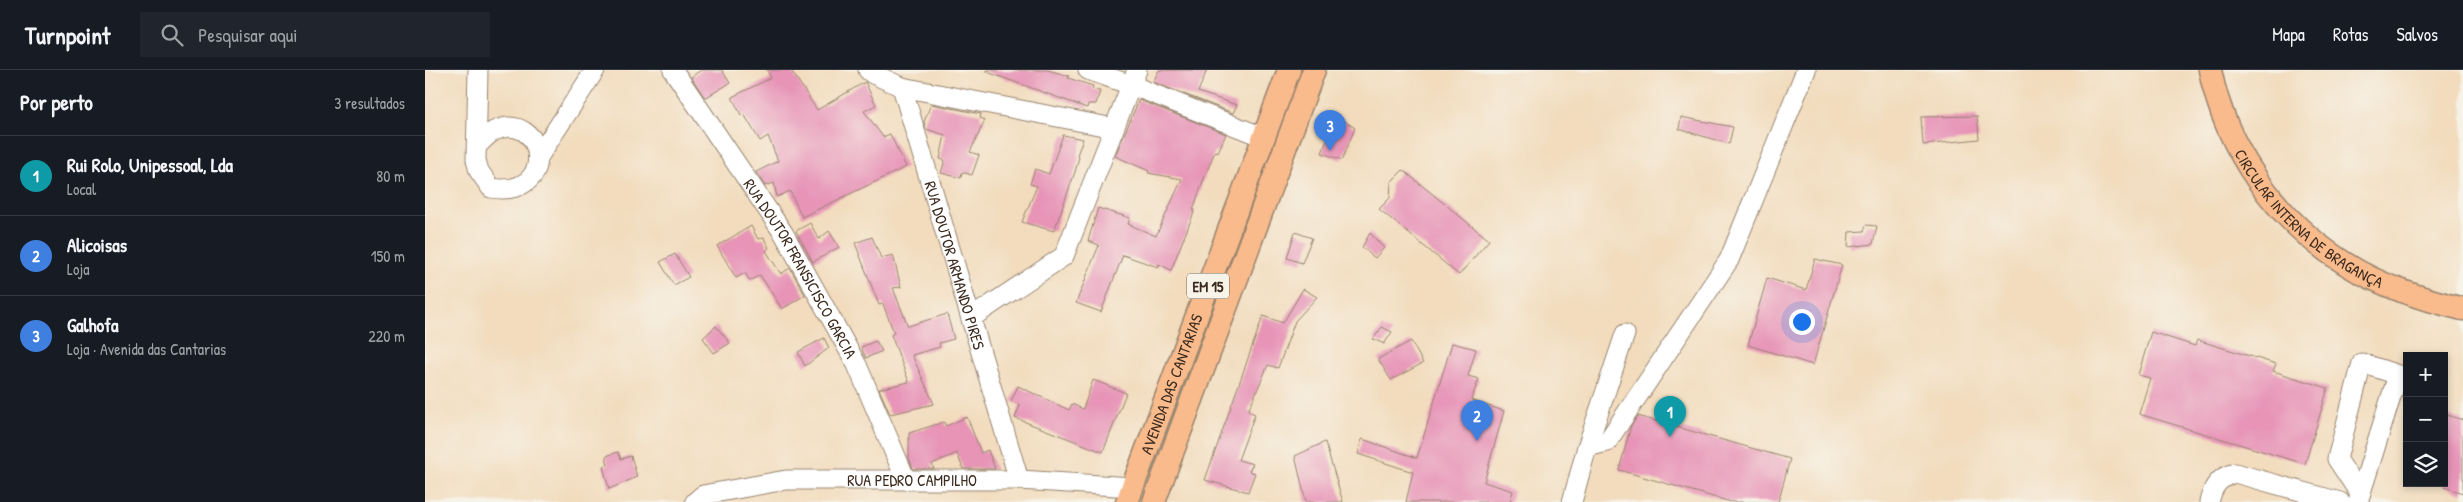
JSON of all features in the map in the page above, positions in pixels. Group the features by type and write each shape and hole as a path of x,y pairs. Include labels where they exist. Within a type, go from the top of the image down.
{"main road":[{"name":"AVENIDA DAS CANTARIAS","path":"1133,497 1145,484 1147,448 1289,70"},
{"name":"AVENIDA DAS CANTARIAS","path":"1154,502 1314,70"},
{"name":"CIRCULAR INTERNA DE BRAGANÇA","path":"2210,70 2221,109 2243,157 2271,199 2297,227 2330,254 2363,274 2416,296 2463,309"},
{"name":"CIRCULAR INTERNA DE BRAGANÇA","path":"2220,70 2229,103 2250,148 2265,174 2307,221 2335,244 2377,270 2427,289 2463,299"}],"street":[{"path":"478,70 477,146 479,171 491,188 503,190 519,187 531,179 536,171 539,156 595,70"},
{"name":"RUA DOUTOR FRANSICISCO GARCIA","path":"673,70 785,234 857,365 906,480"},
{"path":"868,70 902,87 1114,128"},
{"path":"1088,70 1134,77 1263,137"},
{"path":"1587,447 1607,442 1729,260 1806,70"},
{"path":"971,318 1064,256 1134,77"},
{"name":"RUA DOUTOR ARMANDO PIRES","path":"902,87 1019,480"},
{"path":"477,146 494,131 515,128 526,132 534,140 539,156"},
{"path":"1572,502 1587,447 1625,334"},
{"path":"2362,363 2398,375 2359,498 2337,460 2362,363"},
{"path":"2209,502 2217,482 2224,476 2235,473 2340,502"},
{"name":"RUA PEDRO CAMPILHO","path":"695,502 703,495 786,480 1019,480 1133,497"}],"green space":[{"path":"1295,87 1286,119 1220,297 1214,295"},
{"path":"1210,304 1216,306 1153,475 1151,474 1161,435"}],"building":[{"path":"701,70 722,70 730,83 705,98 691,77"},
{"path":"767,70 791,70 817,110 865,82 876,105 864,111 883,137 890,134 906,167 802,217 790,191 777,197 774,183 765,186 756,172 778,161 768,136 760,141 744,114 741,115 732,97 771,78"},
{"path":"987,70 1048,70 1069,76 1068,78 1093,86 1092,89 1100,91 1096,104 1088,104 1087,108 987,72"},
{"path":"1159,70 1207,70 1198,92 1237,105 1233,113 1153,82"},
{"path":"1139,100 1226,134 1218,152 1215,151 1193,210 1195,210 1171,270 1159,264 1158,267 1123,255 1101,312 1076,303 1099,245 1088,241 1098,208 1130,218 1128,224 1156,236 1182,179 1148,173 1149,171 1115,156"},
{"path":"931,104 981,114 980,118 985,120 970,152 979,155 972,175 962,172 961,178 941,173 945,160 940,159 945,135 926,129 924,122"},
{"path":"1336,115 1355,128 1342,160 1322,153"},
{"path":"1977,116 1979,139 1923,145 1921,117"},
{"path":"1681,117 1733,127 1729,144 1679,129"},
{"path":"1063,135 1083,139 1077,155 1079,157 1075,172 1054,231 1022,222 1037,186 1030,184 1035,169 1049,174"},
{"path":"1403,170 1489,240 1459,275 1379,209 1390,198 1391,182"},
{"path":"810,223 819,239 829,231 839,247 813,262 796,231"},
{"path":"1866,225 1877,226 1873,244 1848,247 1849,232 1864,231"},
{"path":"751,226 758,239 764,238 769,248 766,251 781,274 790,268 805,295 782,309 760,275 750,281 745,273 736,278 717,246"},
{"path":"1295,232 1312,238 1302,263 1287,258"},
{"path":"1370,233 1384,248 1375,258 1362,247"},
{"path":"872,237 881,258 893,255 901,287 893,288 908,326 947,314 954,339 939,343 940,347 912,355 934,404 890,414 879,389 909,382 891,335 894,333 883,304 879,305 855,243"},
{"path":"675,254 689,277 674,285 660,262"},
{"path":"1815,259 1842,265 1813,365 1748,345 1767,278 1806,290"},
{"path":"1303,289 1317,297 1295,321 1278,368 1268,365 1248,411 1255,414 1238,460 1253,464 1249,471 1255,473 1248,492 1205,480 1263,316 1283,323"},
{"path":"716,326 730,343 714,353 703,338"},
{"path":"1382,327 1392,332 1384,344 1373,339"},
{"path":"2151,332 2195,346 2197,340 2276,364 2273,371 2328,388 2305,464 2139,414 2150,378 2138,375"},
{"path":"824,338 829,348 805,366 798,352"},
{"path":"876,341 882,351 866,358 861,347"},
{"path":"1411,341 1423,363 1391,380 1378,359"},
{"path":"1452,343 1476,349 1468,376 1479,379 1471,400 1504,411 1484,482 1513,491 1510,502 1406,502 1413,472 1358,454 1362,439 1417,458"},
{"path":"1093,380 1126,393 1103,452 1015,418 1020,405 1011,401 1018,386 1069,410 1072,404 1083,409"},
{"path":"2448,415 2463,420 2463,493 2444,487 2448,487"},
{"path":"1638,416 1790,459 1778,502 1731,502 1619,470 1631,426"},
{"path":"967,417 981,453 988,450 995,469 963,469 957,453 932,464 934,469 913,469 909,458 909,433 944,422 946,426"},
{"path":"1325,442 1343,502 1306,502 1295,456"},
{"path":"618,452 621,459 631,456 637,477 609,489 603,466 608,465 606,456"}],"place":[{"name":"Galhofa","path":"1330,151"},
{"name":"Rui Rolo, Unipessoal, Lda","path":"1670,437"},
{"name":"Alicoisas","path":"1477,441"}]}
